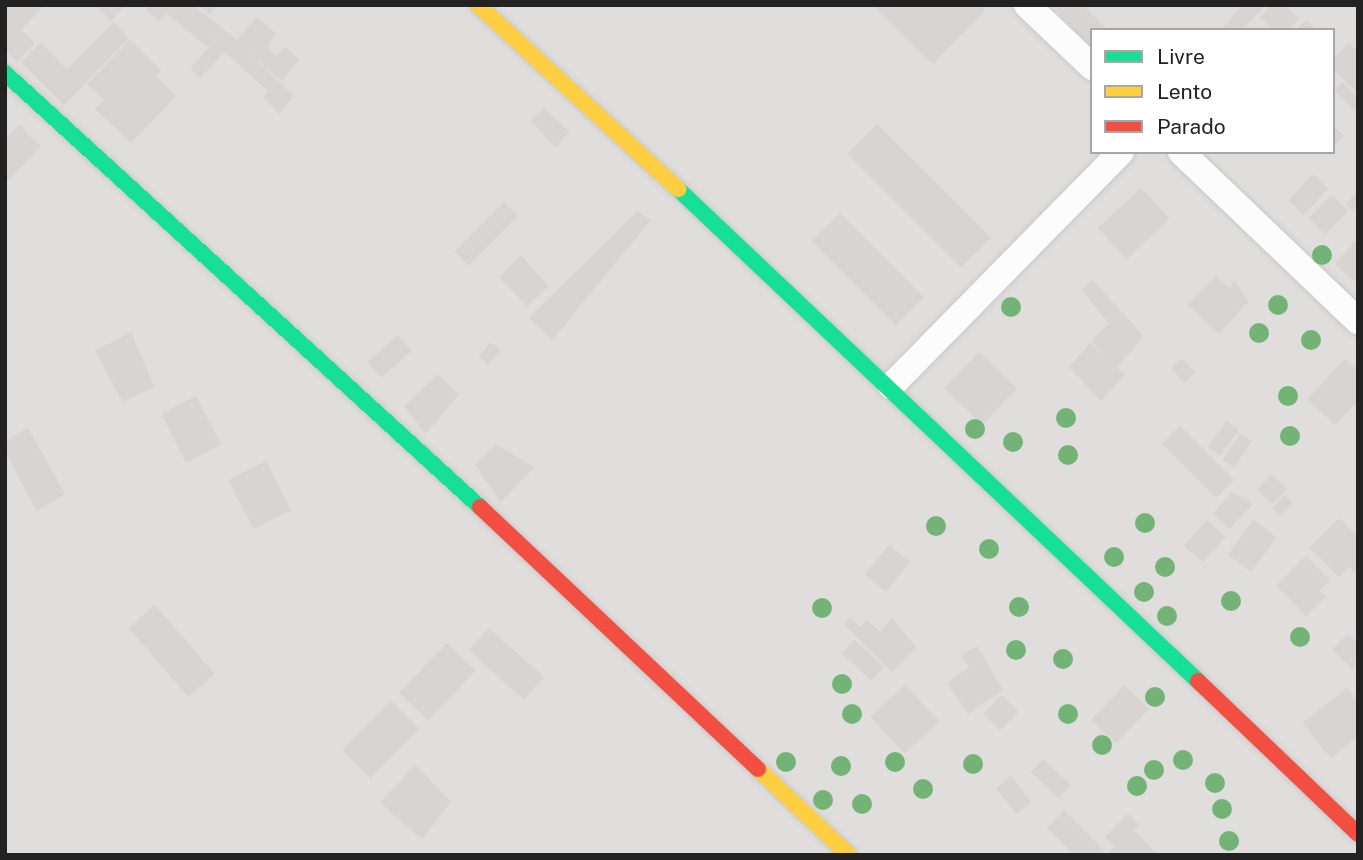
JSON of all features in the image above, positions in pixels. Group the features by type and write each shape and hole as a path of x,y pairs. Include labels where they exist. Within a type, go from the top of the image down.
{"street":[{"path":"478,5 891,386 1358,834"},
{"path":"1027,5 1090,65"},
{"path":"5,73 575,594 849,855"},
{"path":"891,386 1119,154"},
{"path":"1183,154 1358,321"}],"shaded area":[{"path":"5,5 1358,5 1358,855 5,855"}],"building":[{"path":"5,5 44,5 21,30 35,43 17,62 5,51"},
{"path":"94,5 125,5 111,21"},
{"path":"149,5 193,5 237,40 256,17 276,34 267,46 276,56 286,47 299,60 281,81 247,51 294,96 279,114 264,97 268,91 225,52 200,79 190,68 220,35 207,47 166,13 159,21 146,10"},
{"path":"200,5 218,5 210,15"},
{"path":"873,5 980,5 985,11 933,64"},
{"path":"1053,5 1083,5 1106,28 1090,28 1090,47"},
{"path":"1243,5 1266,5 1244,28 1222,28"},
{"path":"1272,5 1285,5 1299,19 1290,28 1272,28 1260,17"},
{"path":"1306,20 1315,28 1298,28"},
{"path":"114,22 129,38 64,105 21,62 41,42 67,69"},
{"path":"130,40 162,71 156,76 176,96 131,143 95,109 104,100 87,84"},
{"path":"1349,43 1358,51 1358,93 1335,71 1335,57"},
{"path":"1342,82 1358,97 1355,111 1335,92"},
{"path":"544,108 570,132 555,147 530,120"},
{"path":"877,124 991,238 961,268 847,154"},
{"path":"19,125 41,146 7,182 5,140"},
{"path":"1335,128 1344,136 1335,145"},
{"path":"1313,174 1328,188 1304,215 1288,200"},
{"path":"1141,188 1170,219 1126,259 1098,228"},
{"path":"1358,191 1358,206 1353,211 1346,203"},
{"path":"1332,195 1348,211 1325,235 1309,218"},
{"path":"504,202 518,216 469,266 455,251"},
{"path":"638,211 651,220 552,340 529,318"},
{"path":"840,213 924,297 896,325 812,241"},
{"path":"1358,238 1358,284 1335,264"},
{"path":"521,256 549,286 527,306 499,276"},
{"path":"1216,276 1230,288 1234,281 1249,301 1219,334 1188,305"},
{"path":"1093,280 1143,336 1117,368 1125,375 1101,401 1069,367 1090,343 1105,356 1091,341 1117,316 1108,323 1082,289"},
{"path":"131,332 154,387 123,402 95,351"},
{"path":"398,335 412,351 381,378 367,362"},
{"path":"491,342 501,351 488,365 478,356"},
{"path":"979,352 1017,389 982,425 944,388"},
{"path":"1182,358 1195,373 1184,383 1171,368"},
{"path":"1345,359 1358,370 1358,401 1335,425 1307,399"},
{"path":"438,374 459,395 425,434 404,406"},
{"path":"196,396 221,445 186,463 161,414"},
{"path":"1227,421 1239,430 1220,456 1208,447"},
{"path":"1180,426 1234,480 1216,497 1162,444"},
{"path":"28,428 65,494 37,511 5,451 5,441"},
{"path":"1240,434 1252,442 1234,468 1223,460"},
{"path":"496,444 534,467 501,502 475,465"},
{"path":"266,461 291,510 254,529 229,480"},
{"path":"1271,474 1287,488 1273,504 1257,490"},
{"path":"1232,492 1253,504 1230,529 1213,514"},
{"path":"1285,495 1293,503 1280,516 1272,508"},
{"path":"1339,518 1358,536 1358,575 1349,567 1339,577 1309,548"},
{"path":"1207,520 1226,537 1203,562 1184,545"},
{"path":"1253,520 1276,537 1251,572 1228,555"},
{"path":"889,545 910,562 886,592 865,575"},
{"path":"1306,556 1330,580 1320,590 1326,597 1306,616 1276,585"},
{"path":"155,605 215,674 188,697 129,628"},
{"path":"850,618 860,627 867,620 880,632 892,618 916,647 892,672 843,624"},
{"path":"489,628 544,678 524,700 469,650"},
{"path":"1348,633 1358,643 1353,670 1332,650"},
{"path":"854,640 884,667 872,680 842,653"},
{"path":"447,643 476,671 428,720 399,693"},
{"path":"977,646 1003,690 968,714 947,683 969,667 961,656"},
{"path":"905,685 939,722 905,754 871,717"},
{"path":"1124,685 1149,708 1116,743 1091,720"},
{"path":"1347,688 1358,702 1358,736 1331,758 1302,723"},
{"path":"1002,695 1019,712 1001,730 984,713"},
{"path":"391,701 419,729 370,778 342,750"},
{"path":"1043,759 1071,785 1059,798 1031,772"},
{"path":"415,765 451,802 422,839 380,803"},
{"path":"1011,776 1031,802 1016,814 996,788"},
{"path":"1064,810 1104,850 1100,855 1074,855 1047,828"},
{"path":"1128,814 1139,825 1134,830 1158,855 1106,855 1114,846 1105,837"}],"traffic: fast":[{"path":"5,73 480,507"},
{"path":"678,189 1198,681"}],"traffic: slow":[{"path":"478,5 678,189"},
{"path":"758,769 849,855"}],"traffic: jam":[{"path":"480,507 758,769"},
{"path":"1198,681 1358,834"}]}
